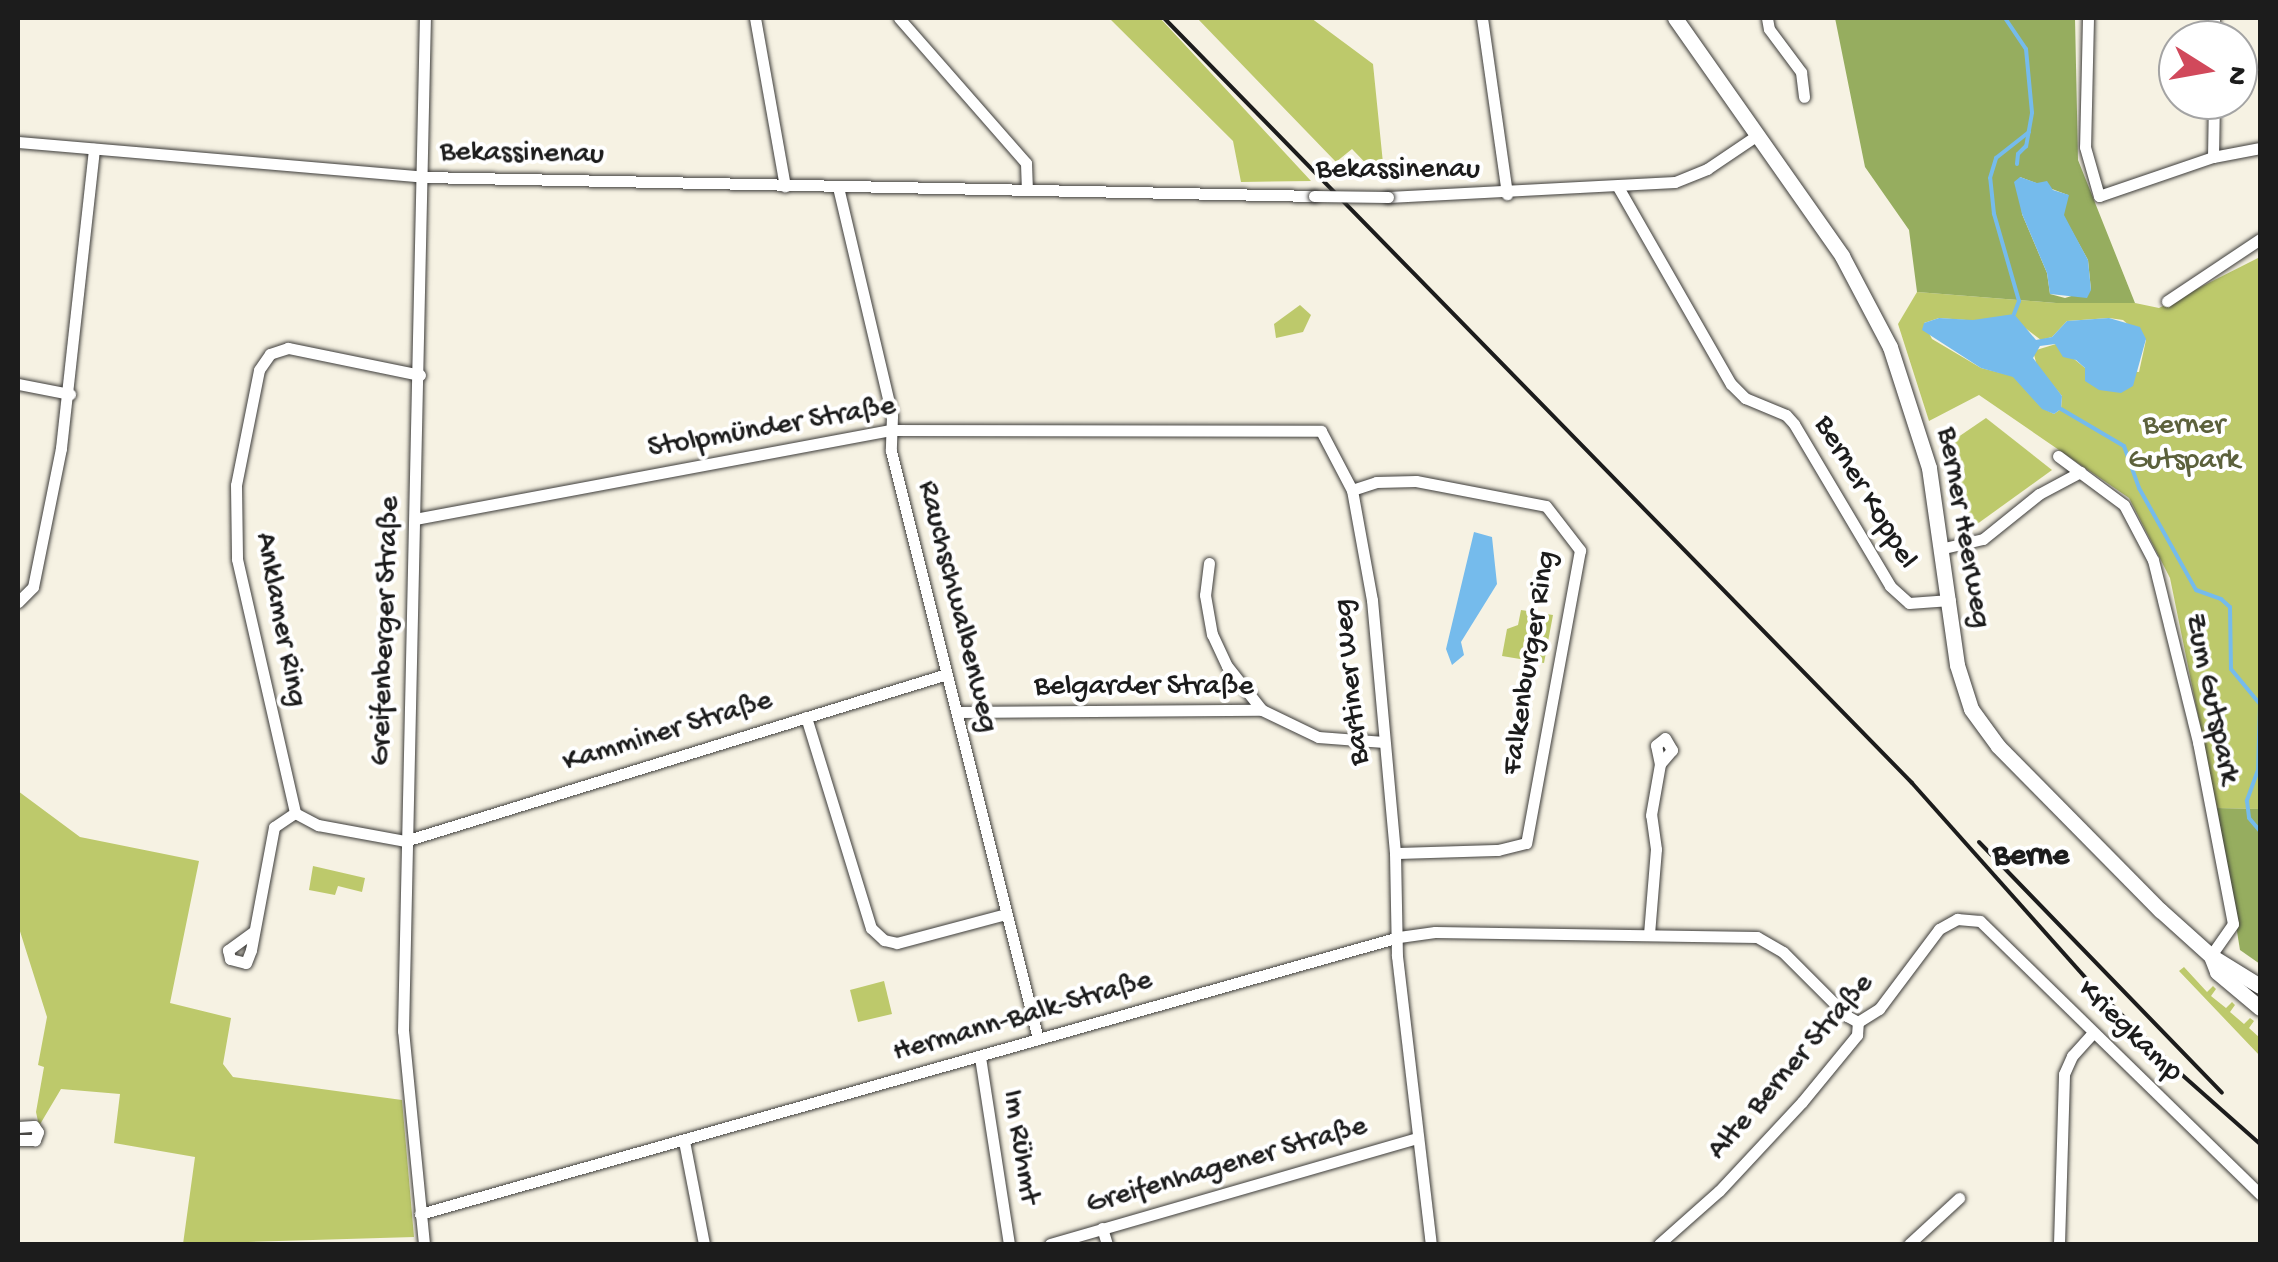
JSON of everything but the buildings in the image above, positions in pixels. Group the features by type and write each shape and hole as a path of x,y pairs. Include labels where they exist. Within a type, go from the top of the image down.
{"main road":[{"name":"Berner Heerweg","path":"1675,18 1842,256 1890,346 1917,422 1944,548 1961,681 1983,728 2110,863 2211,956 2260,986"},
{"name":"Berner Heerweg","path":"2211,956 2217,972 2260,1008"}],"street":[{"name":"Greifenberger Straße","path":"424,1244 403,1031 425,18"},
{"path":"755,18 786,186"},
{"path":"899,18 1026,163 1028,189"},
{"path":"1482,18 1506,194"},
{"path":"1767,18 1769,29 1801,72 1804,97"},
{"path":"2088,18 2085,147 2098,196 2213,158 2260,148"},
{"path":"2213,158 2214,120"},
{"name":"Bekassinenau","path":"18,142 424,177 1388,197 1506,194 1685,180 1756,136"},
{"path":"18,602 28,595 35,578 70,394 94,149"},
{"name":"Rauchschwalbenweg","path":"838,187 892,430 890,451 1038,1039"},
{"name":"Berner Koppel","path":"1618,187 1734,387 1794,424 1890,586 1908,603 1950,600"},
{"path":"2166,301 2260,239"},
{"name":"Anklamer Ring","path":"295,813 237,559 236,485 259,370 270,354 288,348 420,374"},
{"path":"18,384 70,394"},
{"name":"Stolpmünder Straße","path":"415,519 892,430 1321,431"},
{"name":"Bartiner Weg","path":"1321,431 1352,490 1372,600 1396,853 1400,937 1397,956 1430,1244"},
{"name":"Zum Gutspark","path":"2058,456 2124,505 2153,560 2198,742 2233,924 2211,956"},
{"path":"1944,548 1983,539 2039,494 2080,472"},
{"name":"Falkenburger Ring","path":"1352,490 1376,482 1416,481 1546,506 1580,550 1526,843 1498,850 1396,853"},
{"path":"1209,563 1205,595 1212,634 1227,666 1262,710"},
{"name":"Kamminer Straße","path":"405,841 947,674"},
{"name":"Belgarder Straße","path":"958,712 1262,710 1318,737 1384,742"},
{"path":"806,717 871,928 884,940 897,943 1006,914"},
{"path":"1649,934 1656,849 1651,815 1660,764"},
{"path":"253,932 274,826 295,813 318,825 405,841"},
{"name":"Kriegkamp","path":"1957,919 1971,918 1988,927 2260,1194"},
{"name":"Alte Berner Straße","path":"1659,1244 1719,1190 1802,1102 1857,1036 1858,1022 1870,1018 1929,941 1957,919"},
{"name":"Hermann-Balk-Straße","path":"420,1214 1400,937 1435,932 1745,936 1770,942 1858,1022"},
{"path":"2060,1244 2064,1074 2072,1056 2093,1033"},
{"name":"Im Rühmt","path":"980,1057 1009,1244"},
{"path":"18,1127 34,1126 38,1132 36,1140 18,1140"},
{"name":"Greifenhagener Straße","path":"1050,1244 1418,1138"},
{"path":"684,1141 704,1244"},
{"path":"1909,1244 1960,1198"},
{"path":"1102,1228 1107,1244"}],"green space":[{"path":"1109,18 1160,18 1311,181 1241,182 1233,141"},
{"path":"1197,18 1311,18 1373,64 1385,183 1352,149 1336,162"},
{"path":"1835,18 2075,18 2078,160 2135,303 2056,303 1917,292 1909,230 1865,167","holes":["2020,177 2068,195 2063,215 2088,260 2091,290 2065,298 2050,294 2047,273 2022,214"]},
{"name":"Berner Gutspark","path":"2260,257 2260,809 2217,808 2170,578 2129,498 1979,395 1929,421 1898,324 1917,292 2056,303 2135,303 2159,308","holes":["1939,318 2020,324 2041,340 2052,337 2067,321 2123,320 2146,340 2139,372 2085,368 2056,344 2033,351 2037,366 2062,396 2061,409 2054,414 2042,408 2013,376 1981,368 1932,339 1924,323"]},
{"path":"1300,305 1311,315 1303,332 1276,338 1274,324"},
{"path":"1986,418 2052,470 1973,527 1967,523 1945,446"},
{"path":"1521,610 1553,615 1544,663 1502,656 1507,629 1518,625"},
{"path":"18,791 80,837 199,861 170,1003 231,1018 223,1064 233,1077 402,1100 414,1237 183,1244 195,1157 114,1143 120,1094 61,1089 39,1126 36,1112 44,1067 38,1065 47,1017 18,925"},
{"path":"2217,808 2260,809 2260,964 2240,950"},
{"path":"313,866 365,878 362,892 338,886 335,895 309,890"},
{"path":"2184,967 2207,992 2213,986 2216,989 2211,996 2226,1008 2232,1002 2235,1005 2230,1012 2244,1024 2250,1018 2254,1021 2249,1028 2260,1038 2260,1056 2179,971"},
{"path":"884,981 892,1014 858,1022 850,990"}],"water":[{"path":"2020,177 2037,183 2047,181 2053,190 2069,195 2064,215 2088,260 2091,290 2087,298 2050,294 2047,273 2022,214 2014,182"},
{"path":"2014,314 2036,340 2052,337 2067,321 2109,318 2140,327 2146,339 2133,386 2121,393 2099,390 2085,381 2085,368 2076,360 2063,357 2055,344 2040,346 2033,358 2062,396 2061,409 2054,414 2042,409 2013,377 1981,368 1922,330 1924,323 1939,318 1973,320"},
{"path":"1474,532 1492,537 1497,584 1461,642 1464,655 1452,665 1446,649"}],"waterway":[{"path":"2005,18 2026,49 2032,113 2026,146 2018,154 2017,164"},
{"path":"2014,314 2019,301 1994,214 1990,178 1996,158 2029,132"},
{"path":"2061,409 2124,446 2139,488 2196,590 2221,599 2230,607 2231,669 2260,704 2258,770 2247,801 2249,818 2260,831"}],"railway":[{"path":"1164,18 1912,783 2092,985 2180,1073 2260,1144"},
{"path":"1979,842 2222,1093"}],"district":[{"name":"Berne","path":"2031,857"}]}
